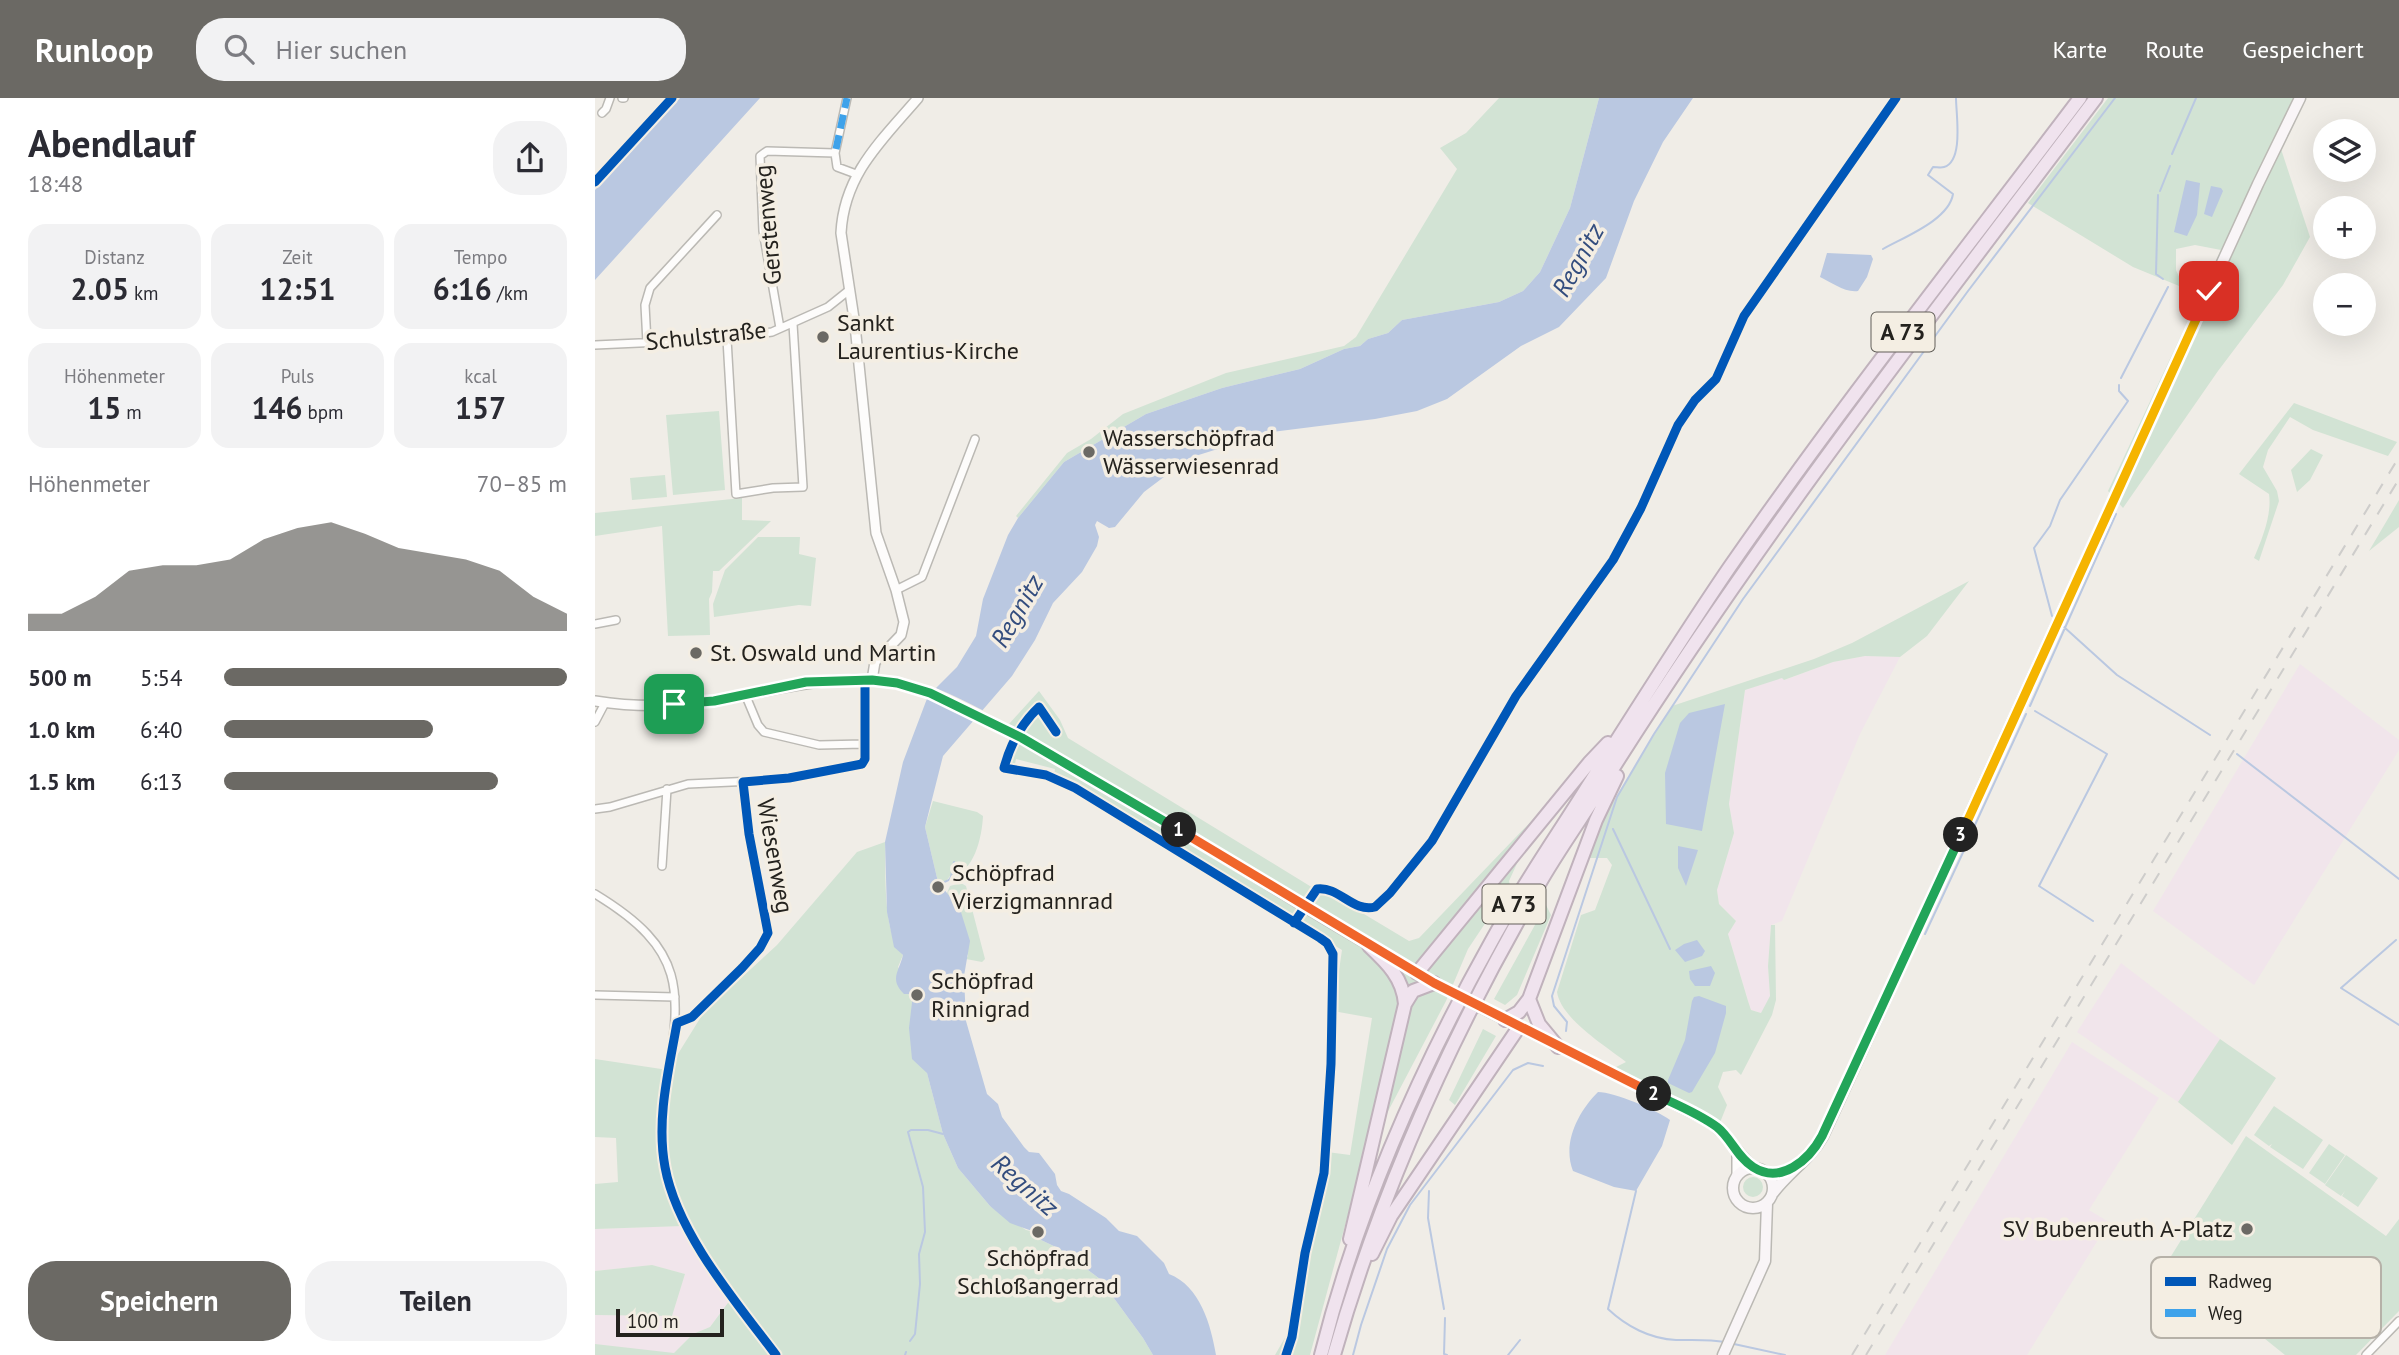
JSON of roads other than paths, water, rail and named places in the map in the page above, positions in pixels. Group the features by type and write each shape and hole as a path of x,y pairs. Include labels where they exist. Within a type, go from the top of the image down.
{"highway":[{"name":"A 73","path":"1335,1355 1349,1280 1367,1211 1417,1086 1490,942 1623,728 1721,580 1804,464 2080,98"},
{"name":"A 73","path":"1321,1355 1349,1280 1426,1101 1538,884 1755,554 1812,474 2096,98"},
{"path":"1505,1020 1519,1012 1529,999 1596,820 1640,726"},
{"path":"1417,973 1589,763 1623,728"},
{"path":"1369,946 1398,977 1405,1004"},
{"path":"1349,1280 1355,1212 1405,1004 1413,991 1434,983"},
{"path":"1529,999 1539,1024 1558,1047"},
{"path":"1349,1280 1519,1027"}],"main road":[{"path":"1794,1168 1766,1173 1754,1168 1748,1169 1737,1175 1733,1193 1739,1203 1750,1208 1767,1203 1794,1168 1815,1149 1822,1136 2258,184 2300,98"},
{"path":"1766,1173 1773,1186 1773,1193"},
{"path":"1726,1347 1765,1261 1767,1203"},
{"path":"1750,1208 1766,1237"}],"street":[{"path":"602,113 610,98"},
{"path":"847,98 835,153 838,167 856,174"},
{"path":"595,809 667,789 708,782 744,782 811,774 862,764 865,760 869,680 875,662 901,635 904,614 876,533 856,335 841,233 856,174 871,152 918,98"},
{"name":"Gerstenweg","path":"780,328 764,231 760,156 767,151 835,153"},
{"path":"647,343 645,305 650,288 717,215"},
{"name":"Schulstraße","path":"595,345 750,336 793,324 828,307 848,291"},
{"path":"727,339 736,494 773,488 803,487 793,324"},
{"path":"896,590 922,577 975,439"},
{"path":"595,624 616,620"},
{"path":"595,722 600,702 689,704 806,682 869,680 897,683 930,693 1006,730 1434,983 1706,1120 1726,1135 1754,1168"},
{"path":"745,694 764,732 819,745 864,744"},
{"name":"Wiesenweg","path":"677,1023 692,1017 742,968 760,948 768,933 749,834 744,782"},
{"path":"663,866 667,789"},
{"path":"595,894 618,908 657,944 669,964 677,1023 663,1109 664,1165 676,1202 692,1234 736,1303 776,1355"},
{"path":"595,995 675,997"},
{"path":"1737,1151 1737,1175"},
{"path":"2366,1355 2399,1321"}],"water":[{"path":"680,98 760,98 595,280 595,190"},
{"name":"Regnitz","path":"1599,98 1693,98 1663,142 1634,201 1606,278 1559,327 1521,346 1447,399 1417,411 1375,419 1272,432 1189,458 1144,492 1115,527 1109,528 1097,521 1097,546 1082,572 1053,603 1035,640 1012,676 943,756 925,827 938,882 960,909 970,941 964,976 966,1021 987,1094 998,1104 1002,1117 1024,1147 1029,1152 1039,1153 1055,1174 1061,1191 1106,1218 1119,1231 1137,1236 1164,1263 1169,1274 1180,1280 1196,1297 1207,1319 1216,1355 1153,1355 1100,1279 1060,1249 1041,1240 1035,1232 1010,1223 990,1206 958,1168 943,1134 927,1073 912,1059 909,1028 913,994 904,994 897,984 896,975 903,955 894,947 887,912 885,842 903,762 928,696 957,667 976,636 983,599 1008,535 1018,518 1064,462 1146,414 1222,388 1300,369 1388,333 1402,320 1499,302 1523,291 1540,272 1570,208"},
{"path":"2186,180 2200,183 2197,215 2187,236 2174,232"},
{"path":"2211,186 2223,191 2212,217 2204,214"},
{"path":"1827,253 1871,255 1873,259 1867,277 1858,291 1843,289 1820,277"},
{"path":"1725,704 1702,831 1666,824 1665,773 1680,723 1689,713"},
{"path":"1678,846 1698,850 1686,886 1678,868"},
{"path":"1697,940 1705,951 1702,956 1685,962 1675,950"},
{"path":"1711,966 1715,973 1710,986 1695,986 1689,971"},
{"path":"1699,996 1726,1006 1726,1013 1715,1053 1689,1093 1668,1083 1668,1080 1685,1040 1692,1001"},
{"path":"1598,1092 1635,1102 1670,1120 1662,1146 1636,1191 1614,1187 1573,1171 1569,1150 1574,1128 1584,1109"}],"waterway":[{"path":"1883,249 1935,220 1950,203 1953,194 1928,175 1933,167 1944,167 1954,156 1957,147 1956,98"},
{"path":"1566,1031 1567,1022 1554,1006 1552,996 1617,797 1654,734 1743,599 1968,291 2115,98"},
{"path":"2172,154 2196,98"},
{"path":"2160,191 2170,166"},
{"path":"2158,195 2156,274 2163,279"},
{"path":"2121,378 2168,287"},
{"path":"2052,616 2034,548 2050,526 2060,500 2128,401 2119,391 2119,385"},
{"path":"2030,706 2116,514"},
{"path":"2064,627 2117,675 2210,735"},
{"path":"2035,711 2107,754 2039,886 2093,921"},
{"path":"1969,838 2026,714"},
{"path":"2237,754 2399,879"},
{"path":"1613,829 1670,949"},
{"path":"1925,934 1966,846"},
{"path":"939,883 950,878 954,862"},
{"path":"2396,940 2341,988 2399,1025"},
{"path":"1353,1355 1387,1249 1410,1205 1513,1070 1528,1063 1543,1066"},
{"path":"910,1341 915,1334 920,1284 919,1254 925,1232 923,1187 908,1132 928,1130 943,1134"},
{"path":"1429,1191 1428,1218 1444,1309"},
{"path":"1636,1191 1608,1309 1631,1326 1657,1337 1725,1342"},
{"path":"1445,1318 1444,1354 1447,1355"},
{"path":"1508,1355 1520,1340"},
{"path":"1734,1344 1785,1355"}],"railway":[{"path":"1852,1355 2399,457"},
{"path":"1866,1355 2399,479"}],"place":[{"name":"Sankt Laurentius-Kirche","path":"823,337"},
{"name":"Wasserschöpfrad Wässerwiesenrad","path":"1089,452"},
{"name":"St. Oswald und Martin","path":"696,653"},
{"name":"Schöpfrad Vierzigmannrad","path":"938,887"},
{"name":"Schöpfrad Rinnigrad","path":"917,995"},
{"name":"SV Bubenreuth A-Platz","path":"2247,1229"},
{"name":"Schöpfrad Schloßangerrad","path":"1038,1232"}]}
